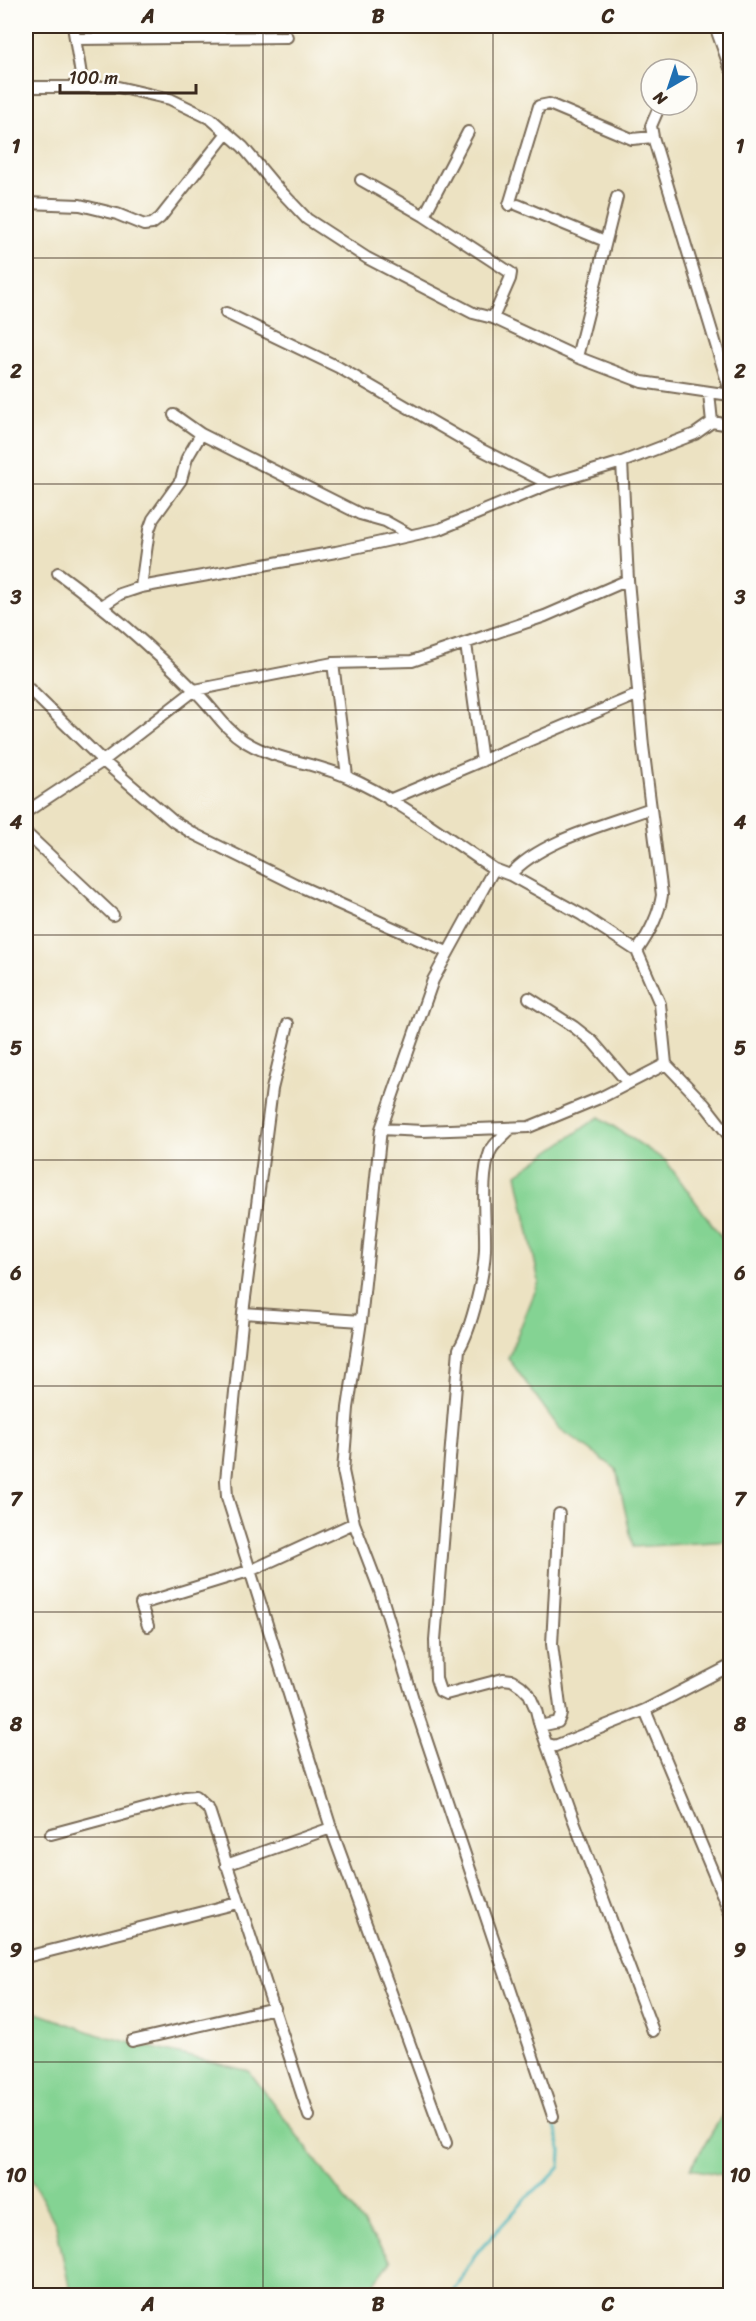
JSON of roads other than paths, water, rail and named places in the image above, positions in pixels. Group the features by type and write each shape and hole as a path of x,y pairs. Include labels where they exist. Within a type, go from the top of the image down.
{"street":[{"path":"74,26 83,87"},
{"path":"715,26 730,68"},
{"path":"75,39 287,37"},
{"path":"26,87 118,87 170,99 212,119 243,147 307,219 367,258 473,313 493,318 577,357 642,382 709,393 730,393 653,137 651,126 655,117"},
{"path":"605,241 513,205 539,106 549,104 632,139 653,137"},
{"path":"424,216 468,132"},
{"path":"26,203 80,205 117,214 144,225 152,224 160,218 227,133"},
{"path":"361,180 424,216 511,273 493,318"},
{"path":"577,357 617,196"},
{"path":"226,312 338,367 476,447 549,484"},
{"path":"709,393 712,422"},
{"path":"174,415 201,434 360,514 385,521 410,536"},
{"path":"102,606 120,594 141,587 336,552 440,529 549,484 622,462 695,434 712,422 730,427"},
{"path":"141,587 149,530 153,519 181,480 187,458 201,434"},
{"path":"622,462 628,580 643,746 662,895 648,936 637,951"},
{"path":"58,573 102,606 195,690 215,714 242,740 267,753 347,776 389,800 494,869 510,875 582,915 637,951 660,1004 666,1064 705,1105 730,1137"},
{"path":"26,812 103,760 195,690 333,663 412,661 545,616 628,580"},
{"path":"466,644 482,761"},
{"path":"333,663 347,776"},
{"path":"26,686 103,760 172,821 295,884 447,952"},
{"path":"389,800 639,694"},
{"path":"510,875 521,862 548,846 651,808"},
{"path":"26,833 113,915"},
{"path":"494,869 433,980 381,1129 361,1322 348,1408 343,1472 354,1523 380,1591 417,1712 553,2116"},
{"path":"529,998 593,1042 628,1083"},
{"path":"288,1024 272,1089 243,1313 226,1480 232,1512 331,1828 446,2143"},
{"path":"381,1129 423,1131 529,1127 602,1098 666,1064"},
{"path":"511,1128 490,1151 484,1208 485,1252 471,1321 459,1349 435,1640 436,1679 440,1691 446,1694 503,1679 512,1680 529,1694 653,2031"},
{"path":"243,1313 361,1322"},
{"path":"540,1726 558,1722 561,1714 552,1644 559,1514"},
{"path":"148,1626 141,1604 252,1570 354,1523"},
{"path":"548,1744 555,1746 645,1710 730,1666"},
{"path":"645,1710 730,1913"},
{"path":"51,1834 195,1797 209,1810 309,2116"},
{"path":"226,1865 331,1828"},
{"path":"26,1957 238,1903"},
{"path":"132,2041 275,2008"}],"waterway":[{"path":"450,2296 475,2255 533,2191 547,2181 560,2167 561,2150 553,2118"}]}
